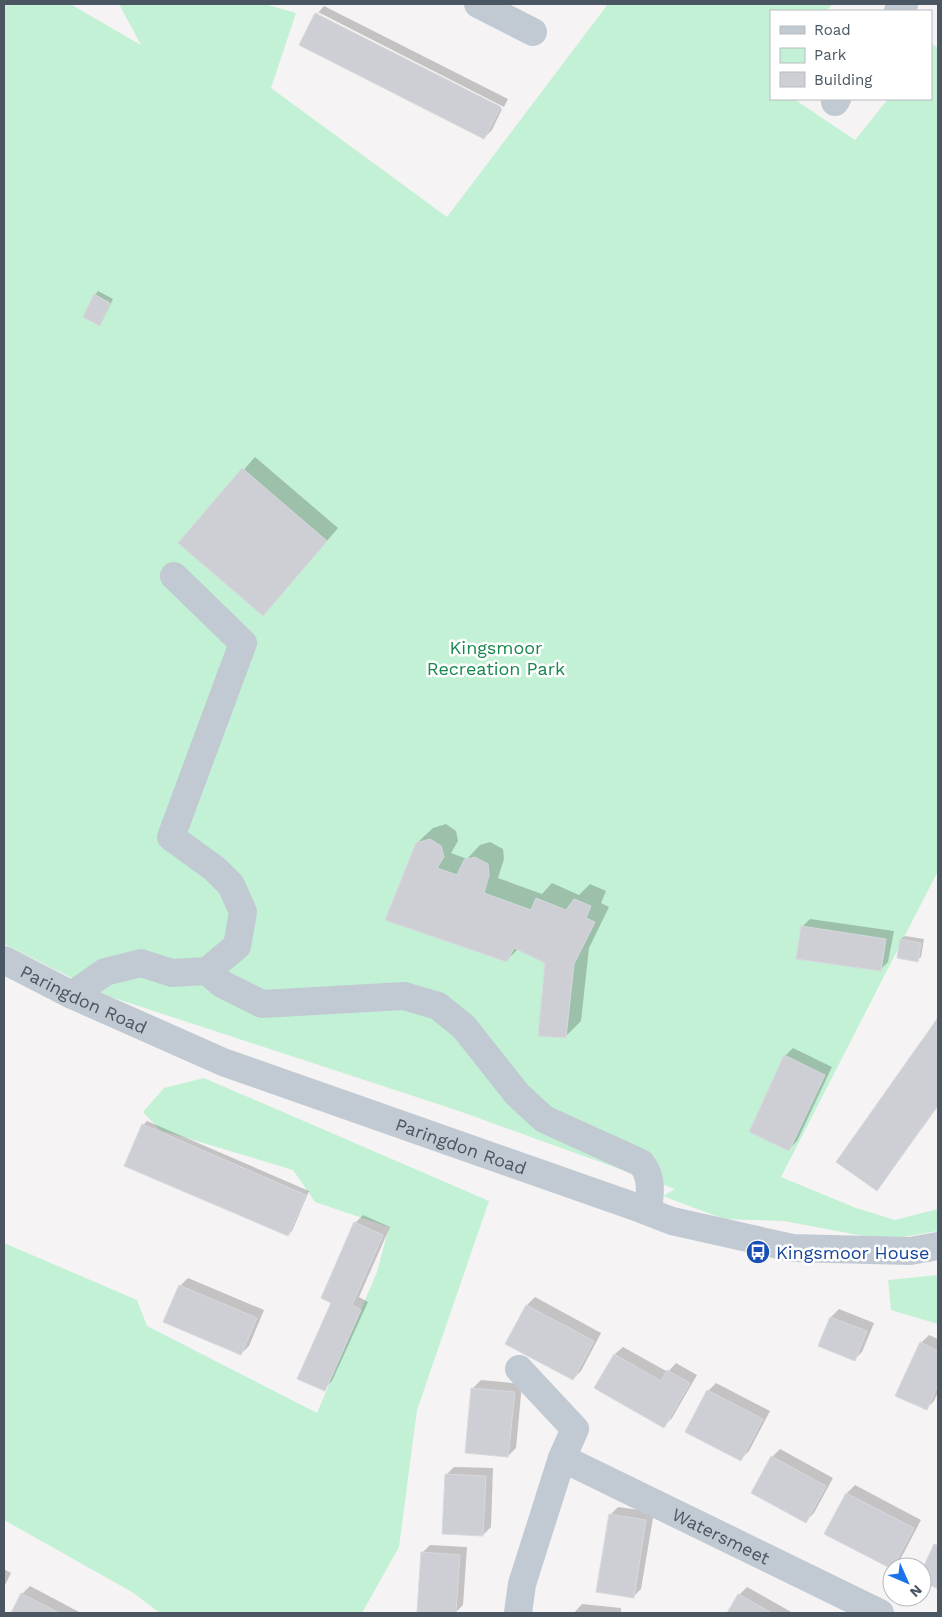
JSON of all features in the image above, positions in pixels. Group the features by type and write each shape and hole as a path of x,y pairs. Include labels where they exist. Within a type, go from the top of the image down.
{"street":[{"path":"478,4 534,32"},
{"path":"72,995 105,972 142,963 172,973 208,971 237,946 243,912 231,885 215,869 170,837 243,643 174,576"},
{"name":"Paringdon Road","path":"4,960 72,995 223,1062 672,1221 792,1248 910,1250 938,1246"},
{"path":"208,971 222,984 262,1004 404,996 438,1006 464,1027 518,1094 544,1119 641,1163 645,1167 651,1186 648,1212"},
{"path":"518,1613 522,1584 562,1458 575,1429 519,1369"},
{"name":"Watersmeet","path":"562,1458 880,1613"}],"green space":[{"name":"Kingsmoor Recreation Park","path":"4,4 70,4 141,45 119,4 264,4 296,13 271,88 447,217 608,4 832,4 828,10 770,10 770,100 795,100 855,140 887,100 932,100 932,44 938,48 938,871 781,1177 856,1208 895,1220 938,1209 938,1231 885,1240 784,1221 724,1219 663,1196 675,1189 459,1111 108,996 4,944"},
{"path":"204,1078 489,1201 417,1410 399,1547 362,1613 160,1613 132,1592 4,1520 4,1243 137,1300 147,1326 317,1413 377,1272 389,1227 315,1202 293,1170 160,1130 143,1112 164,1088"},
{"path":"938,1275 938,1324 891,1310 888,1280"}],"building":[{"path":"315,13 501,107 484,139 299,45"},
{"path":"94,294 110,303 100,326 83,317"},
{"path":"242,468 327,541 263,616 178,543"},
{"path":"430,839 441,846 444,857 437,868 457,875 464,860 475,857 488,864 489,875 484,893 531,910 536,898 566,910 574,899 591,906 586,918 595,922 574,964 566,1038 538,1036 545,963 514,948 507,962 385,920 416,843"},
{"path":"801,926 886,939 881,971 796,959"},
{"path":"900,939 921,943 918,962 897,958"},
{"path":"937,1019 938,1104 877,1191 836,1162"},
{"path":"784,1055 825,1075 789,1151 749,1132"},
{"path":"142,1124 306,1195 288,1236 124,1166"},
{"path":"354,1222 383,1235 352,1305 361,1310 325,1391 297,1379 331,1303 321,1298"},
{"path":"179,1285 257,1318 241,1355 163,1322"},
{"path":"526,1305 594,1341 573,1380 505,1344"},
{"path":"830,1317 867,1331 855,1361 818,1346"},
{"path":"920,1342 938,1351 938,1385 927,1410 895,1396"},
{"path":"614,1354 661,1381 667,1370 690,1383 664,1428 594,1388"},
{"path":"471,1388 515,1392 508,1457 465,1453"},
{"path":"707,1390 763,1419 741,1461 685,1432"},
{"path":"771,1456 826,1486 806,1523 751,1493"},
{"path":"445,1474 486,1476 483,1536 442,1534"},
{"path":"846,1493 914,1528 898,1557 882,1557 882,1564 824,1534"},
{"path":"609,1514 646,1520 634,1598 596,1592"},
{"path":"934,1544 938,1546 938,1589 932,1586 932,1557 928,1557"},
{"path":"421,1552 460,1555 456,1613 417,1612"},
{"path":"21,1593 59,1613 11,1613"},
{"path":"738,1594 772,1613 727,1613"}],"place":[{"name":"Kingsmoor House","path":"758,1252"}]}
